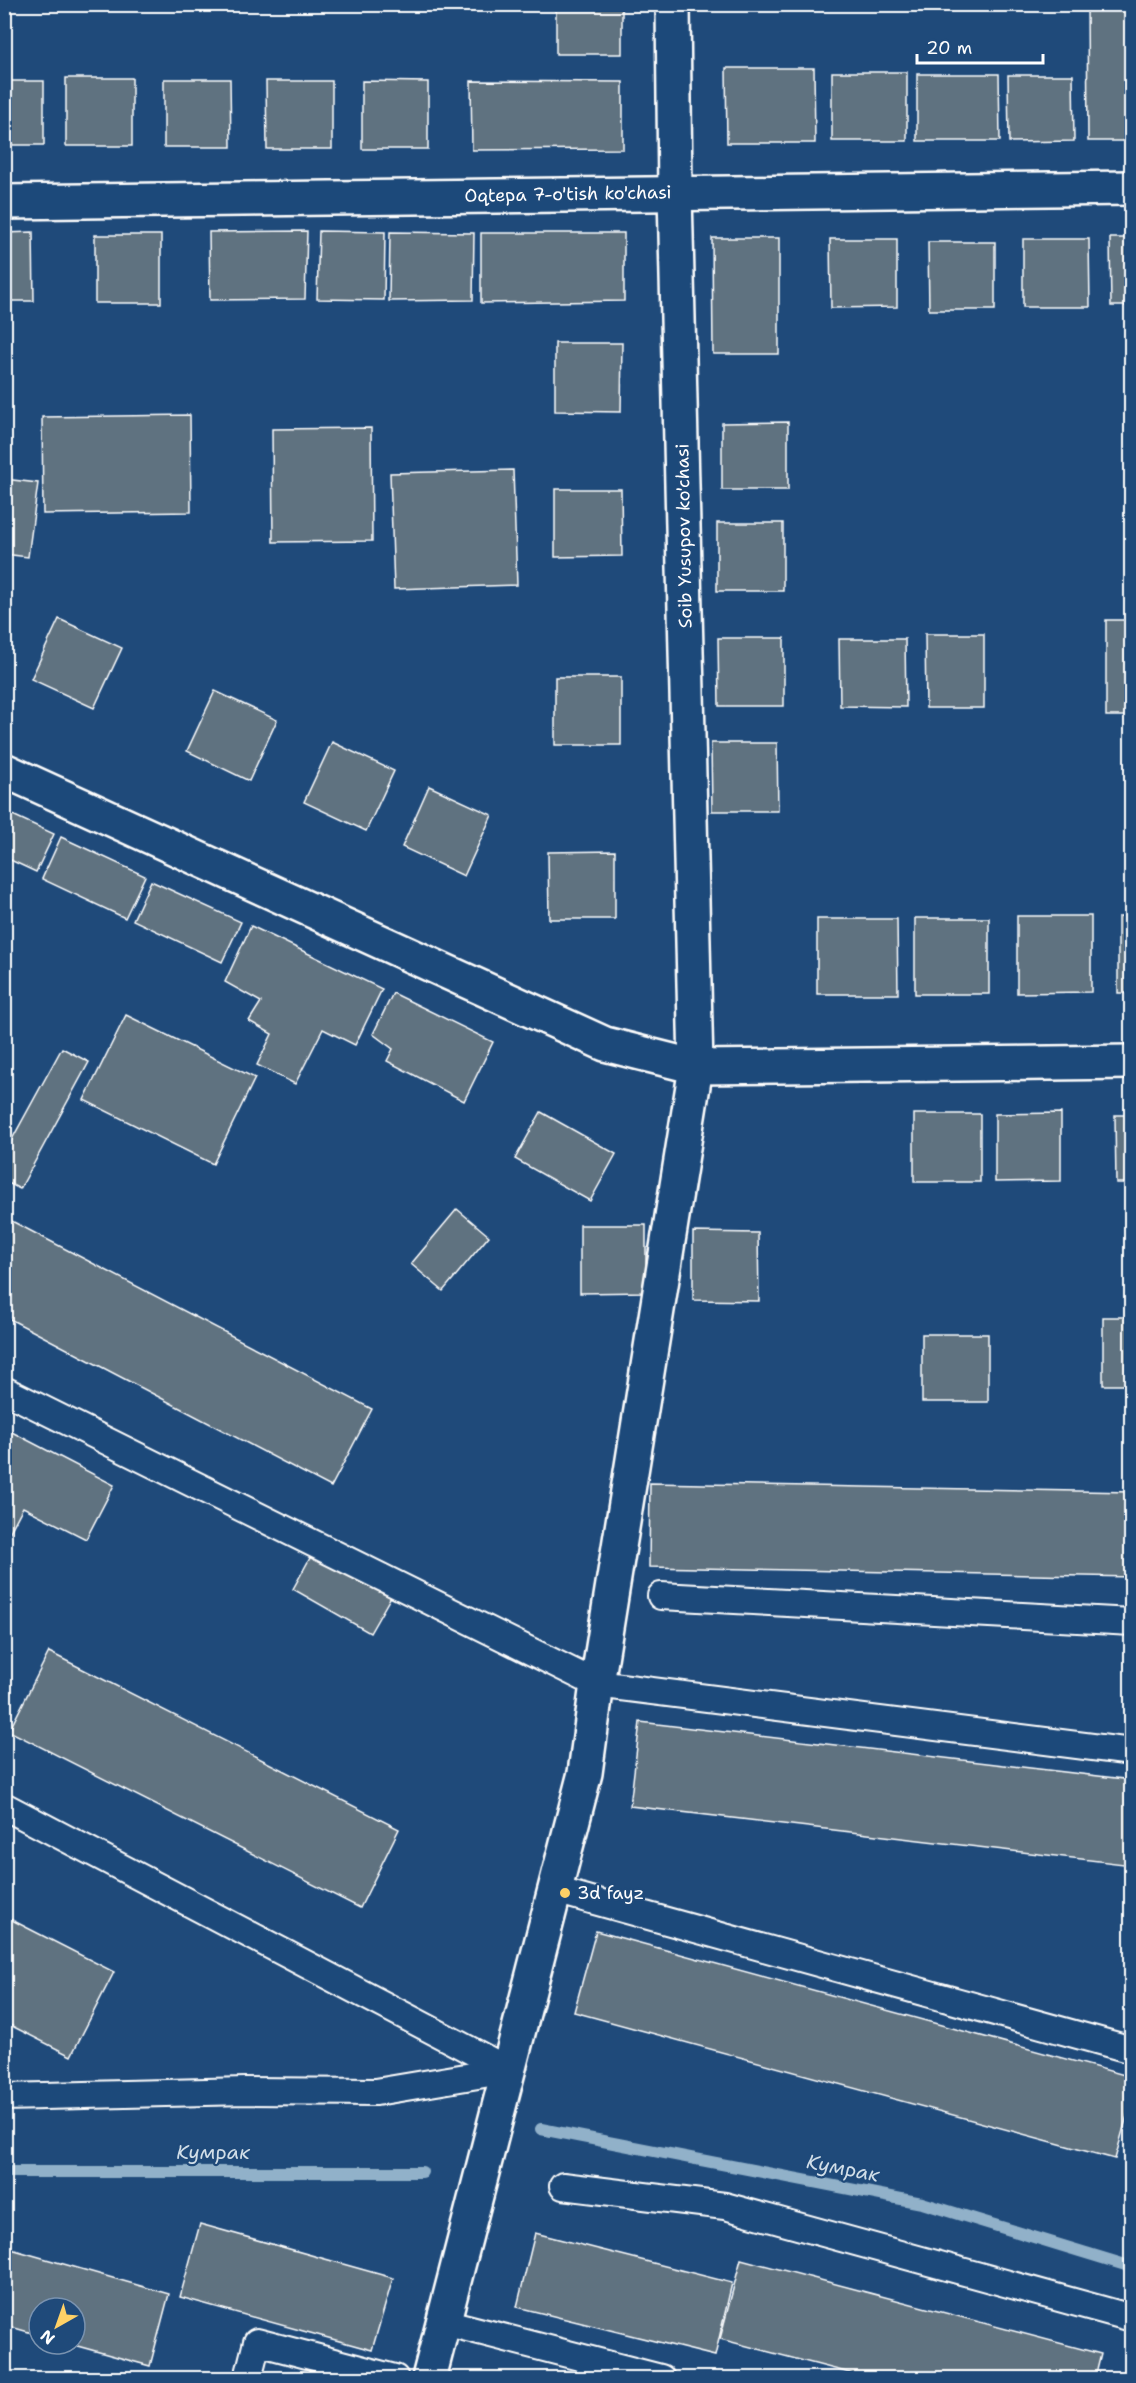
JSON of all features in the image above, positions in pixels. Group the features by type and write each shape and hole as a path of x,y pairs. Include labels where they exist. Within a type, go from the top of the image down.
{"street":[{"name":"Soib Yusupov ko'chasi","path":"429,2379 585,1773 597,1684 696,1067 675,193 673,4"},
{"name":"Oqtepa 7-o'tish ko'chasi","path":"4,202 1131,188"},
{"path":"4,770 605,1044 696,1067 1131,1062"}],"lane":[{"path":"4,1390 597,1684 1131,1752"},
{"path":"661,1596 1131,1622"},
{"path":"4,1806 508,2070"},
{"path":"555,1890 1131,2050"},
{"path":"4,2097 246,2091 376,2092 508,2070"},
{"path":"563,2186 724,2206 1131,2318"},
{"path":"444,2322 661,2379"},
{"path":"248,2379 257,2342 395,2379"}],"building":[{"path":"556,4 622,4 622,54 556,54"},
{"path":"1087,4 1130,4 1132,141 1088,141"},
{"path":"726,68 814,68 815,143 727,143"},
{"path":"832,72 907,72 907,141 832,141"},
{"path":"917,74 999,74 1000,141 917,141"},
{"path":"1008,75 1073,75 1074,141 1009,142"},
{"path":"66,78 132,78 132,146 66,146"},
{"path":"164,79 230,79 231,147 164,147"},
{"path":"4,81 44,81 44,145 4,145"},
{"path":"266,81 332,81 332,149 267,149"},
{"path":"362,81 428,82 428,149 362,149"},
{"path":"471,81 623,82 623,149 472,150"},
{"path":"307,231 305,299 210,300 209,232"},
{"path":"319,231 385,232 384,300 317,299"},
{"path":"33,232 34,301 4,301 4,233"},
{"path":"390,232 474,233 473,300 389,301"},
{"path":"481,233 624,233 624,301 481,303"},
{"path":"95,235 161,235 161,303 95,303"},
{"path":"712,238 779,238 779,354 713,354"},
{"path":"1110,238 1132,238 1132,306 1111,306"},
{"path":"830,239 897,239 897,307 831,308"},
{"path":"1023,239 1089,239 1090,307 1023,307"},
{"path":"928,242 995,242 995,310 929,310"},
{"path":"555,343 622,343 621,412 555,411"},
{"path":"190,415 191,512 43,514 42,417"},
{"path":"788,422 788,490 722,490 722,423"},
{"path":"371,428 372,541 273,542 272,429"},
{"path":"513,470 517,585 394,589 390,473"},
{"path":"4,479 38,483 28,557 4,554"},
{"path":"555,489 621,489 622,556 555,557"},
{"path":"717,523 783,523 783,591 717,591"},
{"path":"59,619 122,648 94,708 31,679"},
{"path":"1106,620 1132,620 1132,716 1106,716"},
{"path":"925,634 984,634 984,708 926,708"},
{"path":"718,638 784,638 784,706 719,706"},
{"path":"839,639 905,639 906,707 840,706"},
{"path":"555,677 621,677 621,745 555,745"},
{"path":"215,691 277,720 249,781 187,751"},
{"path":"332,742 394,771 366,831 304,802"},
{"path":"711,743 777,743 778,811 712,811"},
{"path":"429,786 492,815 464,876 402,847"},
{"path":"4,811 54,834 36,872 4,857"},
{"path":"61,837 145,876 125,918 42,879"},
{"path":"615,851 615,919 549,919 548,852"},
{"path":"151,881 241,922 222,962 133,920"},
{"path":"1017,916 1091,916 1091,992 1017,993"},
{"path":"1118,917 1132,917 1132,993 1118,993"},
{"path":"915,918 989,918 989,994 915,994"},
{"path":"817,919 897,919 898,994 817,994"},
{"path":"251,926 382,989 355,1045 323,1029 295,1084 257,1065 272,1034 249,1021 261,1002 225,982"},
{"path":"393,993 493,1042 464,1101 387,1061 393,1049 373,1034"},
{"path":"126,1015 255,1078 213,1164 84,1100"},
{"path":"62,1048 89,1062 20,1189 4,1181 4,1154"},
{"path":"541,1112 616,1154 590,1201 515,1159"},
{"path":"1061,1113 1061,1181 995,1182 995,1114"},
{"path":"914,1114 980,1114 980,1182 914,1182"},
{"path":"1115,1115 1132,1115 1132,1183 1116,1183"},
{"path":"457,1209 489,1236 443,1291 411,1264"},
{"path":"4,1217 372,1409 331,1487 4,1316"},
{"path":"580,1225 646,1225 646,1292 580,1293"},
{"path":"693,1232 758,1233 759,1301 693,1300"},
{"path":"1103,1317 1132,1317 1132,1385 1103,1385"},
{"path":"922,1334 988,1334 988,1402 922,1402"},
{"path":"6,1429 114,1485 86,1539 23,1507 4,1543 4,1433"},
{"path":"650,1483 1132,1492 1132,1577 649,1567"},
{"path":"316,1547 394,1591 370,1633 293,1589"},
{"path":"49,1652 399,1829 360,1908 9,1731"},
{"path":"640,1722 1132,1780 1132,1865 630,1806"},
{"path":"4,1916 114,1972 71,2056 4,2022"},
{"path":"596,1931 1132,2077 1132,2098 1115,2159 574,2012"},
{"path":"200,2224 393,2278 372,2350 180,2297"},
{"path":"535,2233 732,2283 715,2356 517,2307"},
{"path":"4,2247 169,2294 150,2366 87,2349 87,2296 27,2296 27,2332 4,2325"},
{"path":"741,2259 1101,2354 1095,2378 869,2378 720,2339"}],"waterway":[{"name":"Кумрак","path":"541,2129 922,2203 1132,2267"},
{"name":"Кумрак","path":"4,2172 422,2172"}],"place":[{"name":"3d fayz","path":"565,1893"}]}
